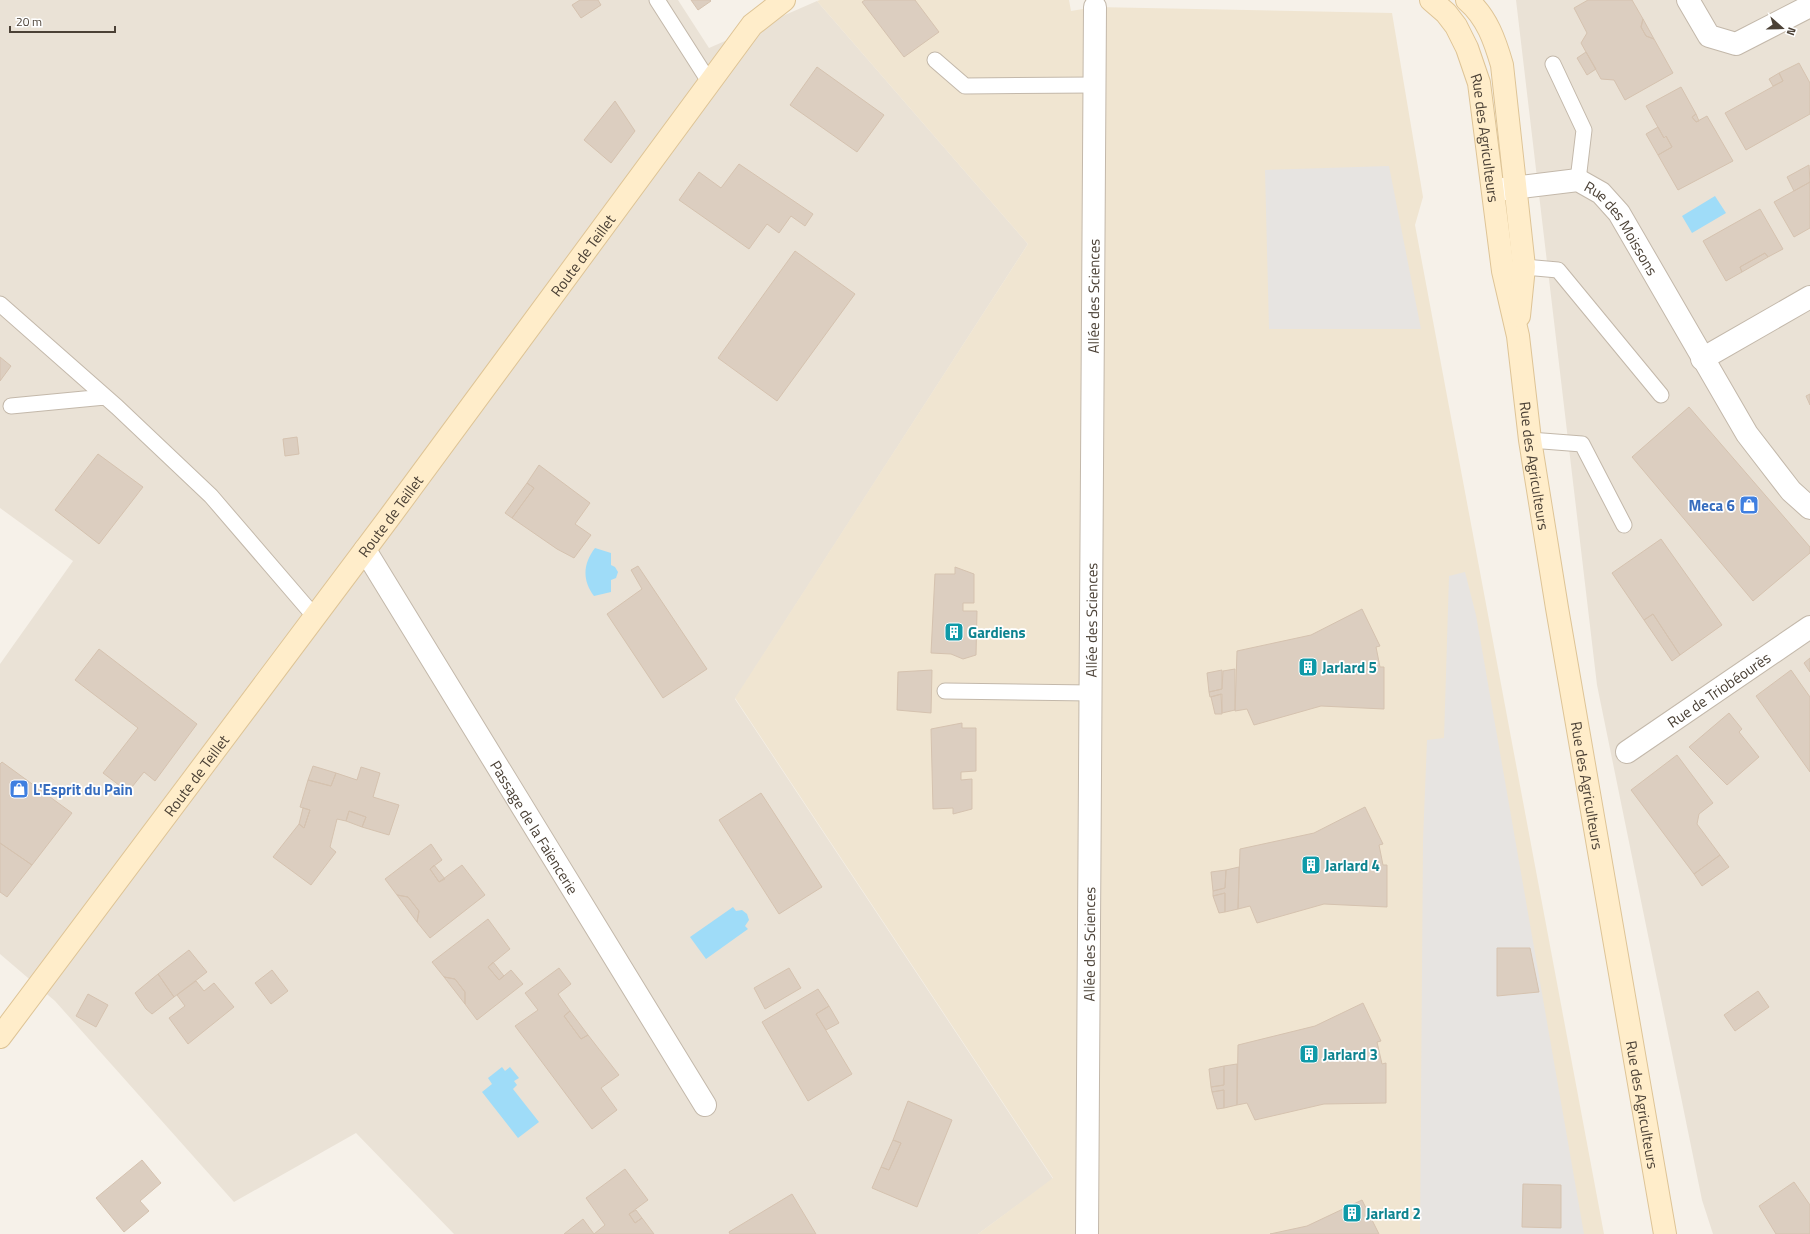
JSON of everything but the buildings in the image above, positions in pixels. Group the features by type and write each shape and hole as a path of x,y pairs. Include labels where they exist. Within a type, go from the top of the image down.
{"street":[{"name":"Route de Teillet","path":"0,1037 365,550 752,25 784,0"},
{"name":"Rue des Agriculteurs","path":"1431,0 1446,13 1456,26 1467,48 1479,83 1491,190 1503,271 1518,336 1530,440 1585,773 1665,1234"},
{"name":"Rue des Agriculteurs","path":"1467,0 1487,22 1496,44 1502,66 1524,267 1518,336"},
{"path":"1688,0 1709,36 1736,44 1810,6"},
{"name":"Allée des Sciences","path":"1087,1234 1095,2"},
{"name":"Rue des Moissons","path":"1491,190 1578,180 1601,192 1619,213 1702,359 1747,434 1791,491 1810,508"},
{"path":"1702,359 1810,297"},
{"name":"Passage de la Faïencerie","path":"365,550 705,1105"},
{"name":"Rue de Triobéourès","path":"1627,752 1810,627"}],"lane":[{"path":"657,0 710,83"},
{"path":"935,60 965,86 1094,85"},
{"path":"1553,64 1584,130 1578,180"},
{"path":"1503,271 1524,267 1558,270 1661,395"},
{"path":"0,304 105,396 211,496 315,617"},
{"path":"12,406 105,396"},
{"path":"1530,440 1582,444 1624,525"},
{"path":"945,691 1091,693"}],"shaded area":[{"path":"0,0 678,0 709,48 817,1 1028,244 735,699 1053,1179 978,1234 454,1234 356,1133 234,1202 55,1001 0,954 0,664 73,561 0,508"},
{"path":"1069,0 1071,11 1095,7 1392,13 1423,197 1415,225 1604,1234 978,1234 1053,1178 735,698 1028,244 817,1"},
{"path":"1516,0 1810,0 1810,1234 1713,1234 1702,1200 1597,685"},
{"path":"1389,166 1421,329 1269,329 1265,170"},
{"path":"1465,572 1476,615 1584,1234 1420,1234 1423,840 1427,740 1444,738 1449,576"}],"water":[{"path":"1715,196 1726,213 1692,233 1682,216"},
{"path":"595,548 611,553 611,565 615,567 618,572 616,578 611,580 611,592 594,596 587,584 586,566"},
{"path":"733,907 736,911 742,910 747,914 749,920 745,926 748,929 706,959 690,937"},
{"path":"502,1067 505,1071 510,1067 519,1078 514,1081 517,1085 513,1089 539,1122 518,1138 482,1092 492,1084 488,1078"}],"place":[{"name":"Meca 6","path":"1749,505"},
{"name":"Gardiens","path":"954,632"},
{"name":"Jarlard 5","path":"1308,667"},
{"name":"L'Esprit du Pain","path":"19,789"},
{"name":"Jarlard 4","path":"1311,865"},
{"name":"Jarlard 3","path":"1309,1054"},
{"name":"Jarlard 2","path":"1352,1213"}]}
